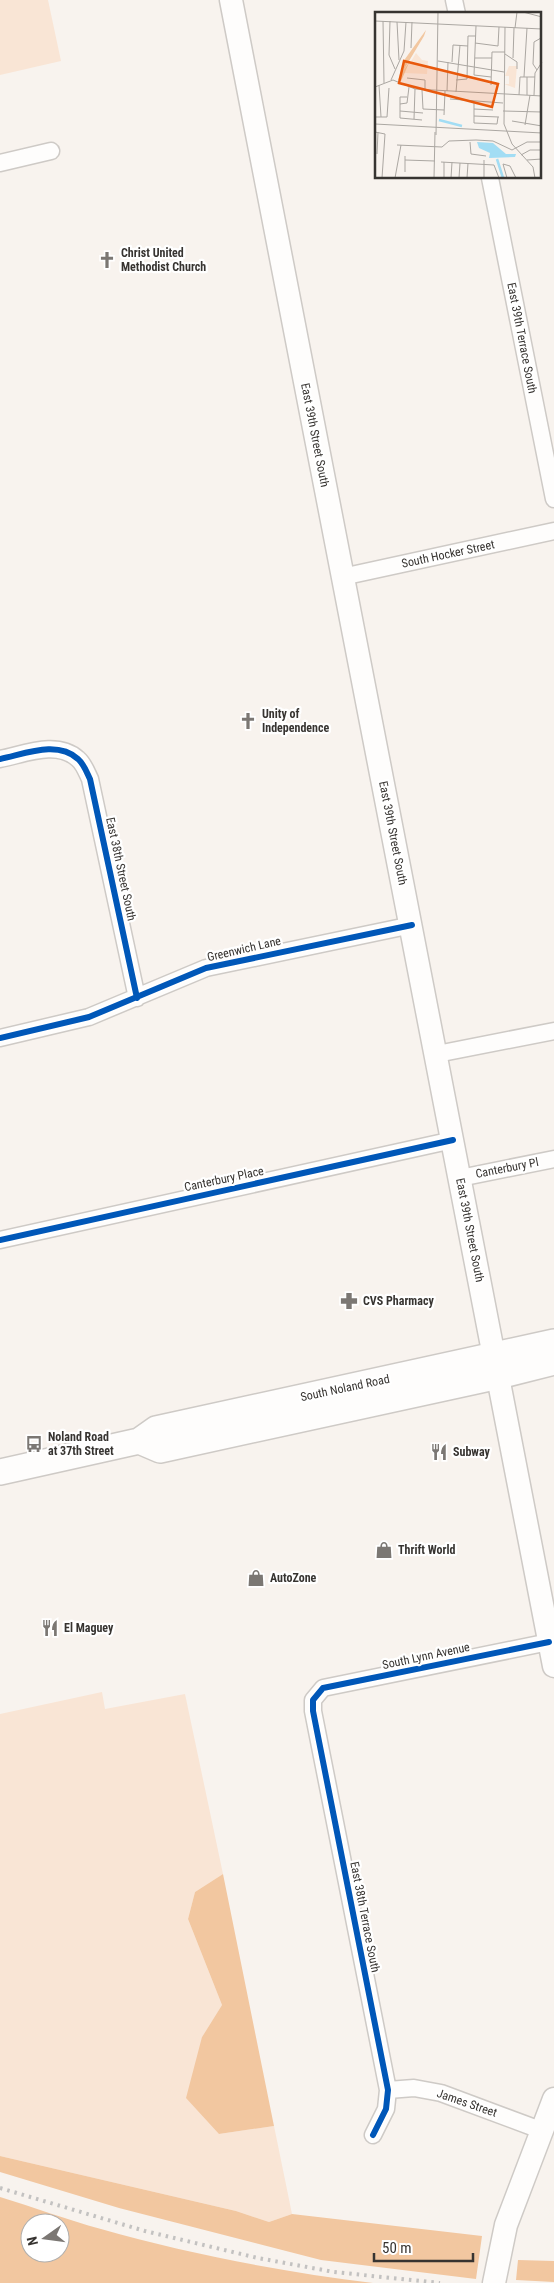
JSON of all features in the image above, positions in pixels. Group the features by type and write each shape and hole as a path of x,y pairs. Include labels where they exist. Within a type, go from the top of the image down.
{"main road":[{"name":"East 39th Street South","path":"232,0 554,1666"},
{"name":"South Noland Road","path":"497,1366 554,1342"},
{"name":"South Noland Road","path":"0,1472 139,1441 160,1450 324,1403 497,1366 554,1362"},
{"path":"494,2283 506,2225 554,2100"}],"street":[{"path":"0,163 51,151"},
{"name":"East 39th Terrace South","path":"490,179 550,458 554,499"},
{"name":"South Hocker Street","path":"342,577 554,531"},
{"name":"East 38th Street South","path":"0,759 48,749 68,752 80,760 90,779 137,998"},
{"name":"Greenwich Lane","path":"0,1038 89,1017 206,968 412,925"},
{"path":"436,1054 554,1031"},
{"name":"Canterbury Place","path":"0,1240 453,1140"},
{"name":"Canterbury Pl","path":"460,1178 554,1159"},
{"name":"South Lynn Avenue","path":"313,1700 324,1688 549,1642"},
{"name":"East 38th Terrace South","path":"313,1700 315,1720 388,2090 386,2109 373,2135"},
{"name":"James Street","path":"388,2090 414,2088 441,2093 543,2131"}],"shaded area":[{"path":"0,0 48,0 61,61 0,75"},
{"path":"102,1692 105,1709 185,1694 223,1874 195,1892 188,1919 222,2005 202,2037 219,2134 274,2126 292,2214 269,2222 236,2211 0,2156 0,1714"},
{"path":"223,1874 274,2126 219,2134 186,2098 202,2037 222,2005 188,1919 195,1892"},
{"path":"0,2156 236,2211 269,2222 292,2214 482,2236 476,2279 321,2260 119,2208 0,2172"},
{"path":"0,2197 50,2213 20,2213 20,2263 70,2263 70,2219 134,2238 202,2254 271,2268 373,2283 0,2283"},
{"path":"518,2260 554,2261 554,2282 516,2280"}],"railway":[{"path":"0,2188 145,2231 258,2258 334,2272 440,2283"}],"cycle path":[{"path":"0,759 51,749 70,753 84,766 90,779 137,998"},
{"path":"0,1038 89,1017 206,968 412,925"},
{"path":"0,1240 453,1140"},
{"path":"373,2135 386,2109 388,2090 313,1711 313,1700 323,1688 549,1642"}],"place":[{"name":"Christ United Methodist Church","path":"107,260"},
{"name":"Unity of Independence","path":"248,721"},
{"name":"CVS Pharmacy","path":"349,1301"},
{"name":"Noland Road at 37th Street","path":"34,1444"},
{"name":"Subway","path":"439,1452"},
{"name":"Thrift World","path":"384,1550"},
{"name":"AutoZone","path":"256,1578"},
{"name":"El Maguey","path":"50,1628"}]}
